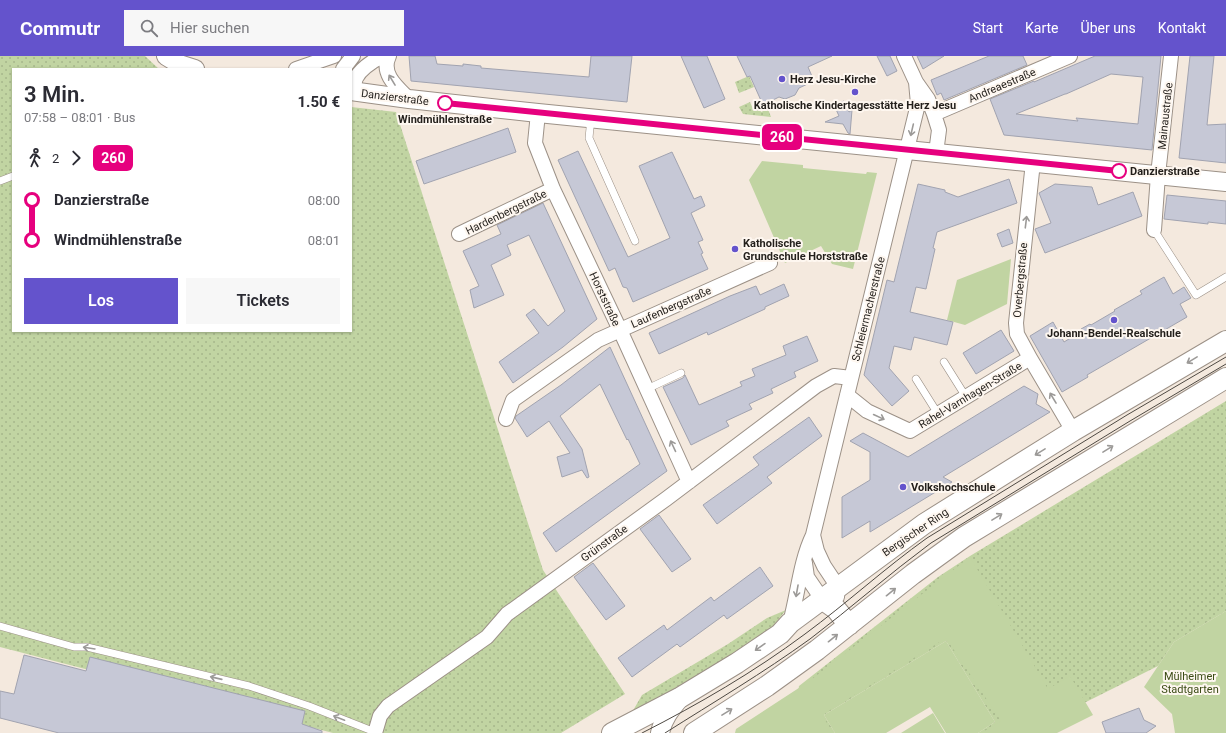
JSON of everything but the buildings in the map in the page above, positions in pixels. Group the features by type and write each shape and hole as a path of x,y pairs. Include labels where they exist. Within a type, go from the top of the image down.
{"main road":[{"name":"Bergischer Ring","path":"612,733 681,697 737,663 780,634 790,623 832,598 924,524 1073,431 1226,341"},
{"path":"694,733 767,686 817,650 913,574 964,537 1226,378"},
{"path":"832,598 849,625"}],"street":[{"path":"166,56 179,64 193,68"},
{"path":"299,68 334,56"},
{"path":"345,68 353,56"},
{"path":"352,91 360,72 382,56"},
{"path":"389,56 386,61 388,73 393,84 410,99"},
{"name":"Schleiermacherstraße","path":"904,56 916,82 928,99 934,114 939,130 936,153"},
{"name":"Andreaestraße","path":"934,114 1070,56"},
{"name":"Mainaustraße","path":"1154,230 1158,175 1171,56"},
{"name":"Schleiermacherstraße","path":"790,623 804,558 807,547 813,535 918,104 916,82"},
{"name":"Danzierstraße","path":"352,91 538,113 1226,182"},
{"name":"Horststraße","path":"538,113 535,143 553,189 620,330 689,482"},
{"name":"Overbergstraße","path":"1033,162 1016,323 1017,334 1073,431"},
{"name":"Hardenbergstraße","path":"459,234 553,189"},
{"name":"Laufenbergstraße","path":"506,419 514,400 598,340 770,264"},
{"name":"Rahel-Varnhagen-Straße","path":"847,395 867,411 910,431 1030,358"},
{"name":"Grünstraße","path":"375,732 380,716 388,706 487,637 507,614 689,482 816,386 834,376 851,378"},
{"name":"Schleiermacherstraße","path":"813,535 817,551 824,566 832,598"},
{"path":"804,558 807,576 832,598"},
{"path":"631,722 648,724 662,732 667,713 681,697"}],"lane":[{"path":"591,118 589,138 635,241"},
{"path":"0,181 12,176"},
{"path":"1154,230 1196,295 1226,277"},
{"path":"944,362 966,397"},
{"path":"647,389 681,373"},
{"path":"916,379 938,414"},
{"path":"0,626 74,647 87,647 249,686 310,706 375,732"}],"green space":[{"path":"0,56 145,56 158,68 12,68 12,332 352,332 352,107 396,112 543,570 625,694 561,733 333,733 0,647"},
{"path":"749,76 754,87 739,93 735,82"},
{"path":"750,102 753,109 759,106 761,112 768,109 771,117 743,114 739,107"},
{"path":"762,161 803,165 803,168 866,174 867,172 877,173 853,269 832,264 821,246 785,263 749,180"},
{"path":"1011,259 1007,304 965,325 947,320 957,280"},
{"path":"1226,401 1226,611 1174,642 1158,666 1070,710 1017,733 978,733 995,722 946,641 824,715 835,733 813,733 798,693 799,686 938,577 970,556"},
{"path":"970,557 1048,689 1070,676 1093,715 1057,733 981,733 1001,721 946,638 822,715 833,733 735,733 736,729 808,682"},
{"path":"786,610 773,626 761,636 725,659 631,714 642,695 728,644 767,618"},
{"name":"Mülheimer Stadtgarten","path":"1226,611 1226,733 1175,733 1172,714 1144,687 1174,642"},
{"path":"946,641 995,722 978,733 946,733 930,707 886,733 835,733 824,715"},
{"path":"933,713 945,733 901,733"}],"tram line":[{"path":"642,733 726,687 786,648 927,538 1127,415 1226,357"},
{"path":"665,733 792,652 931,543 1226,364"}],"bus line":[{"name":"260","path":"445,103 1119,171"}],"place":[{"name":"Herz Jesu-Kirche","path":"782,79"},
{"name":"Katholische Kindertagesstätte Herz Jesu","path":"855,92"},
{"name":"Windmühlenstraße","path":"445,103"},
{"name":"Danzierstraße","path":"1119,171"},
{"name":"Katholische Grundschule Horststraße","path":"735,249"},
{"name":"Johann-Bendel-Realschule","path":"1114,320"},
{"name":"Volkshochschule","path":"903,487"}]}
